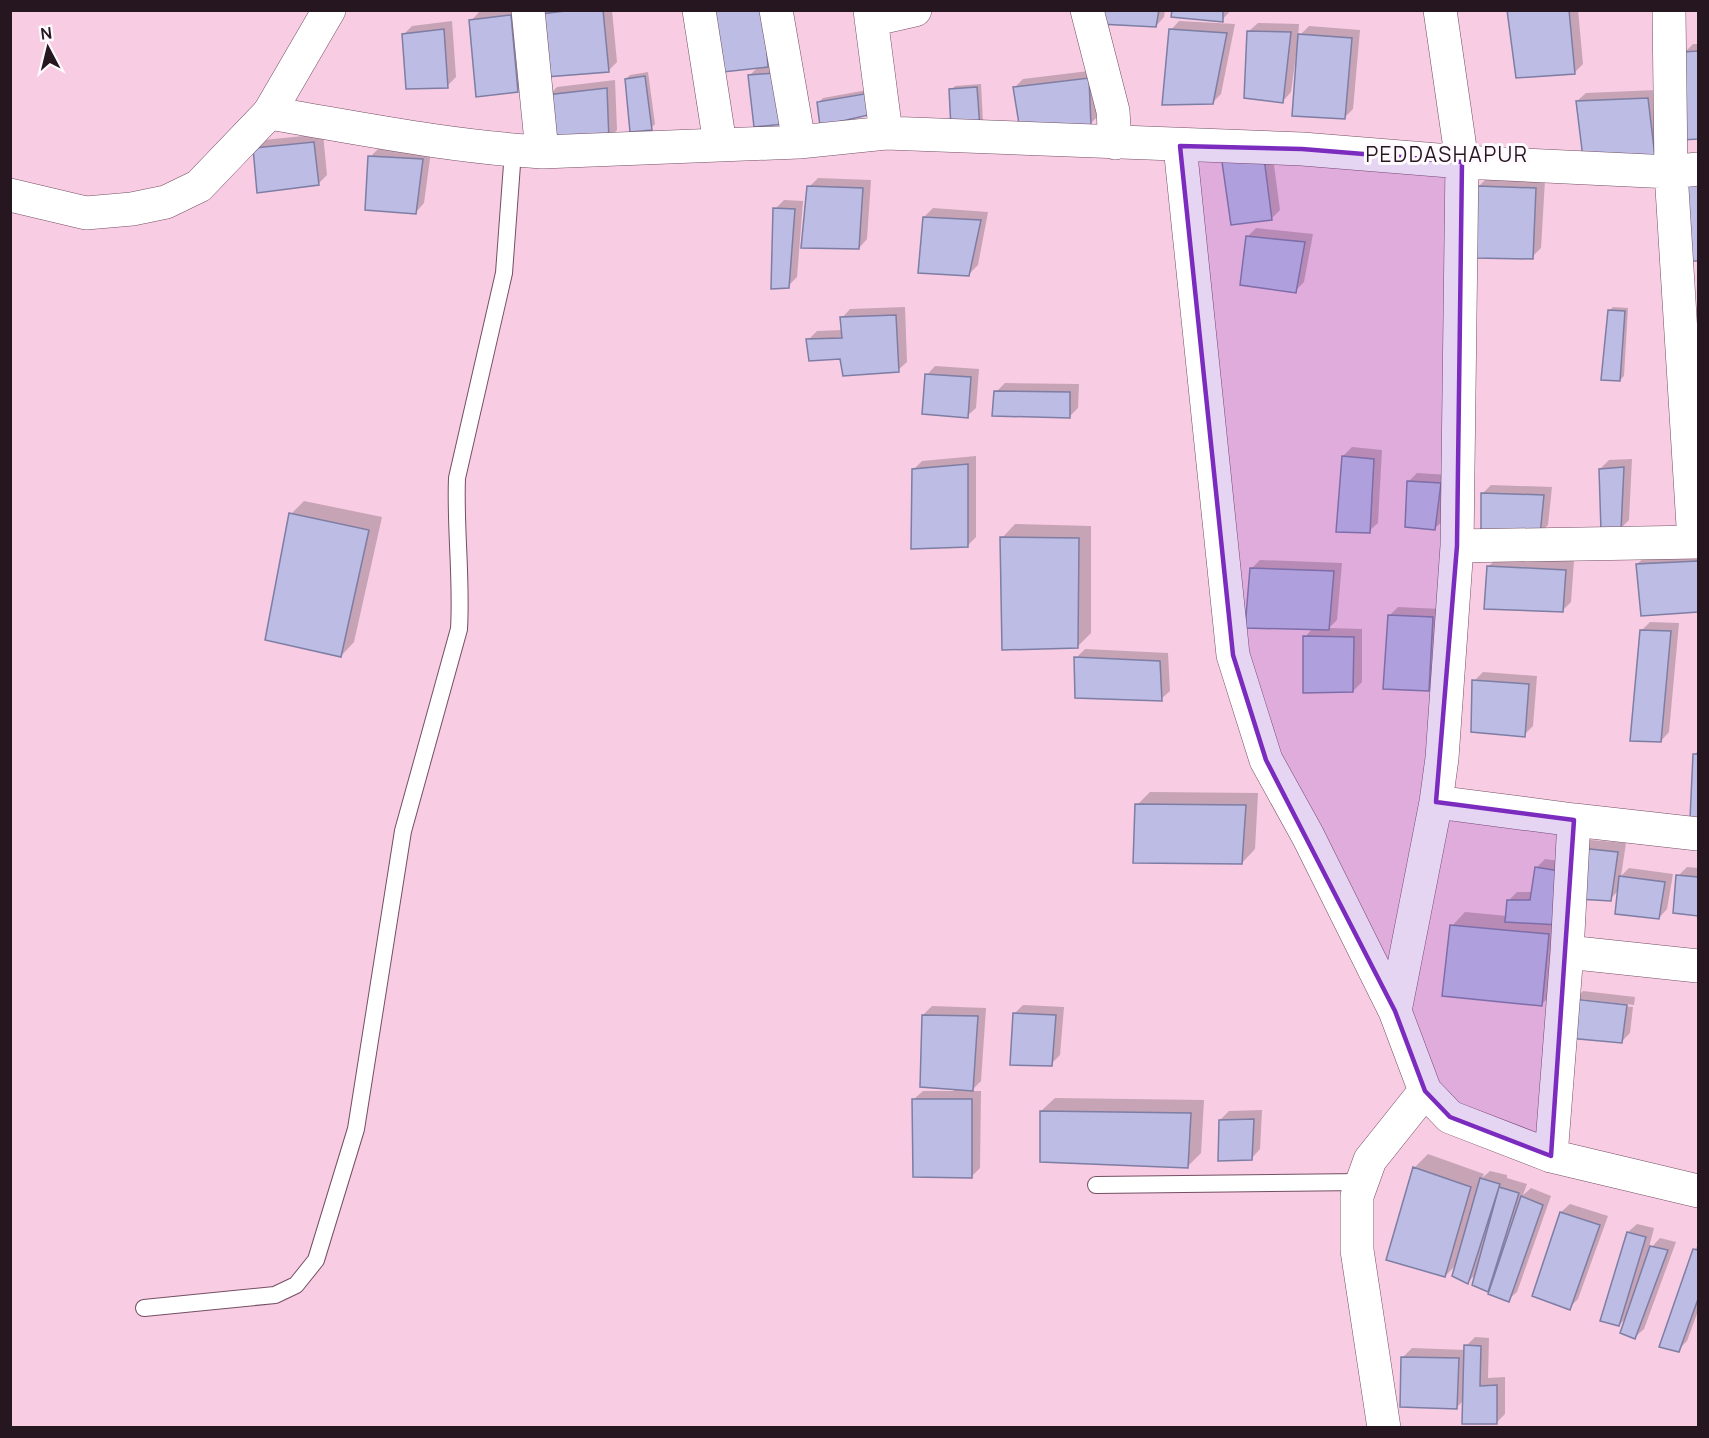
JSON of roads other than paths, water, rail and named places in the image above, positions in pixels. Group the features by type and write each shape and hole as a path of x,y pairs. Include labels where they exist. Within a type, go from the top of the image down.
{"street":[{"path":"10,195 86,213 132,209 166,202 199,186 269,112 328,10"},
{"path":"528,10 528,152"},
{"path":"699,10 720,144"},
{"path":"776,10 799,142"},
{"path":"886,133 870,15 915,10"},
{"path":"1087,10 1113,111 1115,143"},
{"path":"1395,1011 1436,802 1442,758 1457,546 1462,162 1440,10"},
{"path":"1457,546 1696,542 1685,170 1669,10"},
{"path":"269,112 401,135 528,152 799,142 886,133 1302,149 1462,162 1685,170"},
{"path":"1180,146 1233,655 1266,760 1308,837 1395,1011 1425,1091 1450,1117 1551,1156 1698,1191"},
{"path":"1436,802 1698,834"},
{"path":"1551,1156 1567,952 1574,820"},
{"path":"1567,952 1698,966"},
{"path":"1384,1428 1358,1250 1357,1196 1370,1160 1425,1091"}],"lane":[{"path":"144,1308 275,1295 296,1285 316,1260 356,1129 403,831 459,629 461,600 456,504 457,478 504,273 528,152"},
{"path":"1096,1185 1362,1182"}],"district":[{"name":"PEDDASHAPUR","path":"1447,155"}]}
